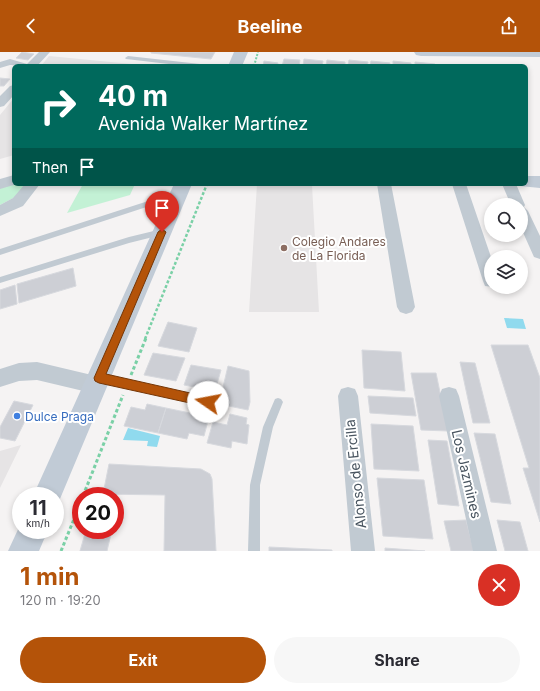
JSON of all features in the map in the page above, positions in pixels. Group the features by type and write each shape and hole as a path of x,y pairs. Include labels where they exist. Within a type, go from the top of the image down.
{"main road":[{"path":"236,64 241,52"},
{"path":"421,52 540,53"},
{"path":"528,182 540,182"},
{"path":"51,487 181,189"},
{"path":"23,551 29,539"}],"street":[{"path":"33,64 45,52"},
{"path":"0,65 10,62 17,64"},
{"path":"0,73 12,74"},
{"path":"0,103 12,90"},
{"path":"0,184 12,181"},
{"path":"0,211 18,202 31,186"},
{"path":"384,186 406,307"},
{"path":"460,186 484,260"},
{"path":"510,186 515,198"},
{"path":"528,226 540,253"},
{"path":"0,378 19,372 38,371 97,381"},
{"name":"Alonso de Ercilla","path":"348,396 363,551"},
{"name":"Los Jazmines","path":"449,396 485,551"}],"lane":[{"path":"128,58 182,64"},
{"path":"0,252 181,189"},
{"path":"0,280 129,240 162,232"},
{"path":"97,381 128,384 208,402"},
{"path":"254,551 255,485 268,427 278,402"}],"path":[{"path":"255,64 258,52"},
{"path":"87,487 206,186"},
{"path":"62,551 72,525"}],"shaded area":[{"path":"49,56 131,64 43,64"},
{"path":"12,100 12,156 0,159 0,115"},
{"name":"Colegio Andares de La Florida","path":"257,186 312,186 319,312 249,312"},
{"path":"21,445 0,488 0,451"}],"green space":[{"path":"12,184 12,186 24,186 17,196 0,205 0,187"},
{"path":"82,186 134,186 130,195 67,213"}],"water":[{"path":"504,318 523,319 526,329 507,328"},
{"path":"128,428 160,436 157,447 147,446 148,441 123,440"}],"building":[{"path":"22,52 34,54 28,60 16,58"},
{"path":"151,52 215,52 211,59"},
{"path":"284,59 300,60 299,64 283,64"},
{"path":"304,59 323,61 322,64 303,64"},
{"path":"327,60 345,62 345,64 326,64"},
{"path":"349,60 368,62 368,64 348,64"},
{"path":"264,61 278,63 278,64 263,64"},
{"path":"371,61 390,63 390,64 370,64"},
{"path":"393,61 411,63 411,64 393,64"},
{"path":"415,62 435,64 415,64"},
{"path":"0,78 10,79 4,86 0,86"},
{"path":"73,268 76,286 19,303 17,284"},
{"path":"15,285 17,304 0,309 0,290"},
{"path":"168,322 197,328 189,352 158,346"},
{"path":"491,345 528,345 540,378 540,522 523,468 529,468"},
{"path":"362,350 401,352 405,391 364,388"},
{"path":"153,353 185,358 176,381 144,375"},
{"path":"460,362 475,363 490,423 473,423"},
{"path":"191,365 221,370 215,391 184,385"},
{"path":"228,366 249,371 250,402 248,410 219,404"},
{"path":"411,373 436,373 448,431 421,430"},
{"path":"368,396 413,398 416,416 370,413"},
{"name":"Dulce Praga","path":"14,401 33,405 15,441 0,438 0,427"},
{"path":"147,404 166,408 158,433 124,426 131,407 145,410"},
{"path":"166,408 209,417 204,436 189,433 187,439 158,433"},
{"path":"230,414 247,418 246,424 249,425 247,444 232,441 231,448 207,443 213,422 227,425"},
{"path":"371,424 413,426 419,471 374,469"},
{"path":"474,433 495,434 511,504 491,502"},
{"path":"428,440 447,441 459,506 438,504"},
{"path":"109,464 201,469 210,474 212,479 216,551 164,551 165,495 124,494 124,487 104,487"},
{"path":"377,478 424,480 433,539 383,536"},
{"path":"466,520 474,551 451,551 444,521"},
{"path":"497,520 520,522 528,551 505,551"},
{"path":"83,539 110,539 107,551 80,551"},
{"path":"269,547 332,550 332,551 269,551"},
{"path":"385,548 425,551 385,551"}],"place":[{"name":"Colegio Andares de La Florida","path":"284,248"},
{"name":"Dulce Praga","path":"17,416"}],"route":[{"path":"162,232 99,378 208,402"}]}
